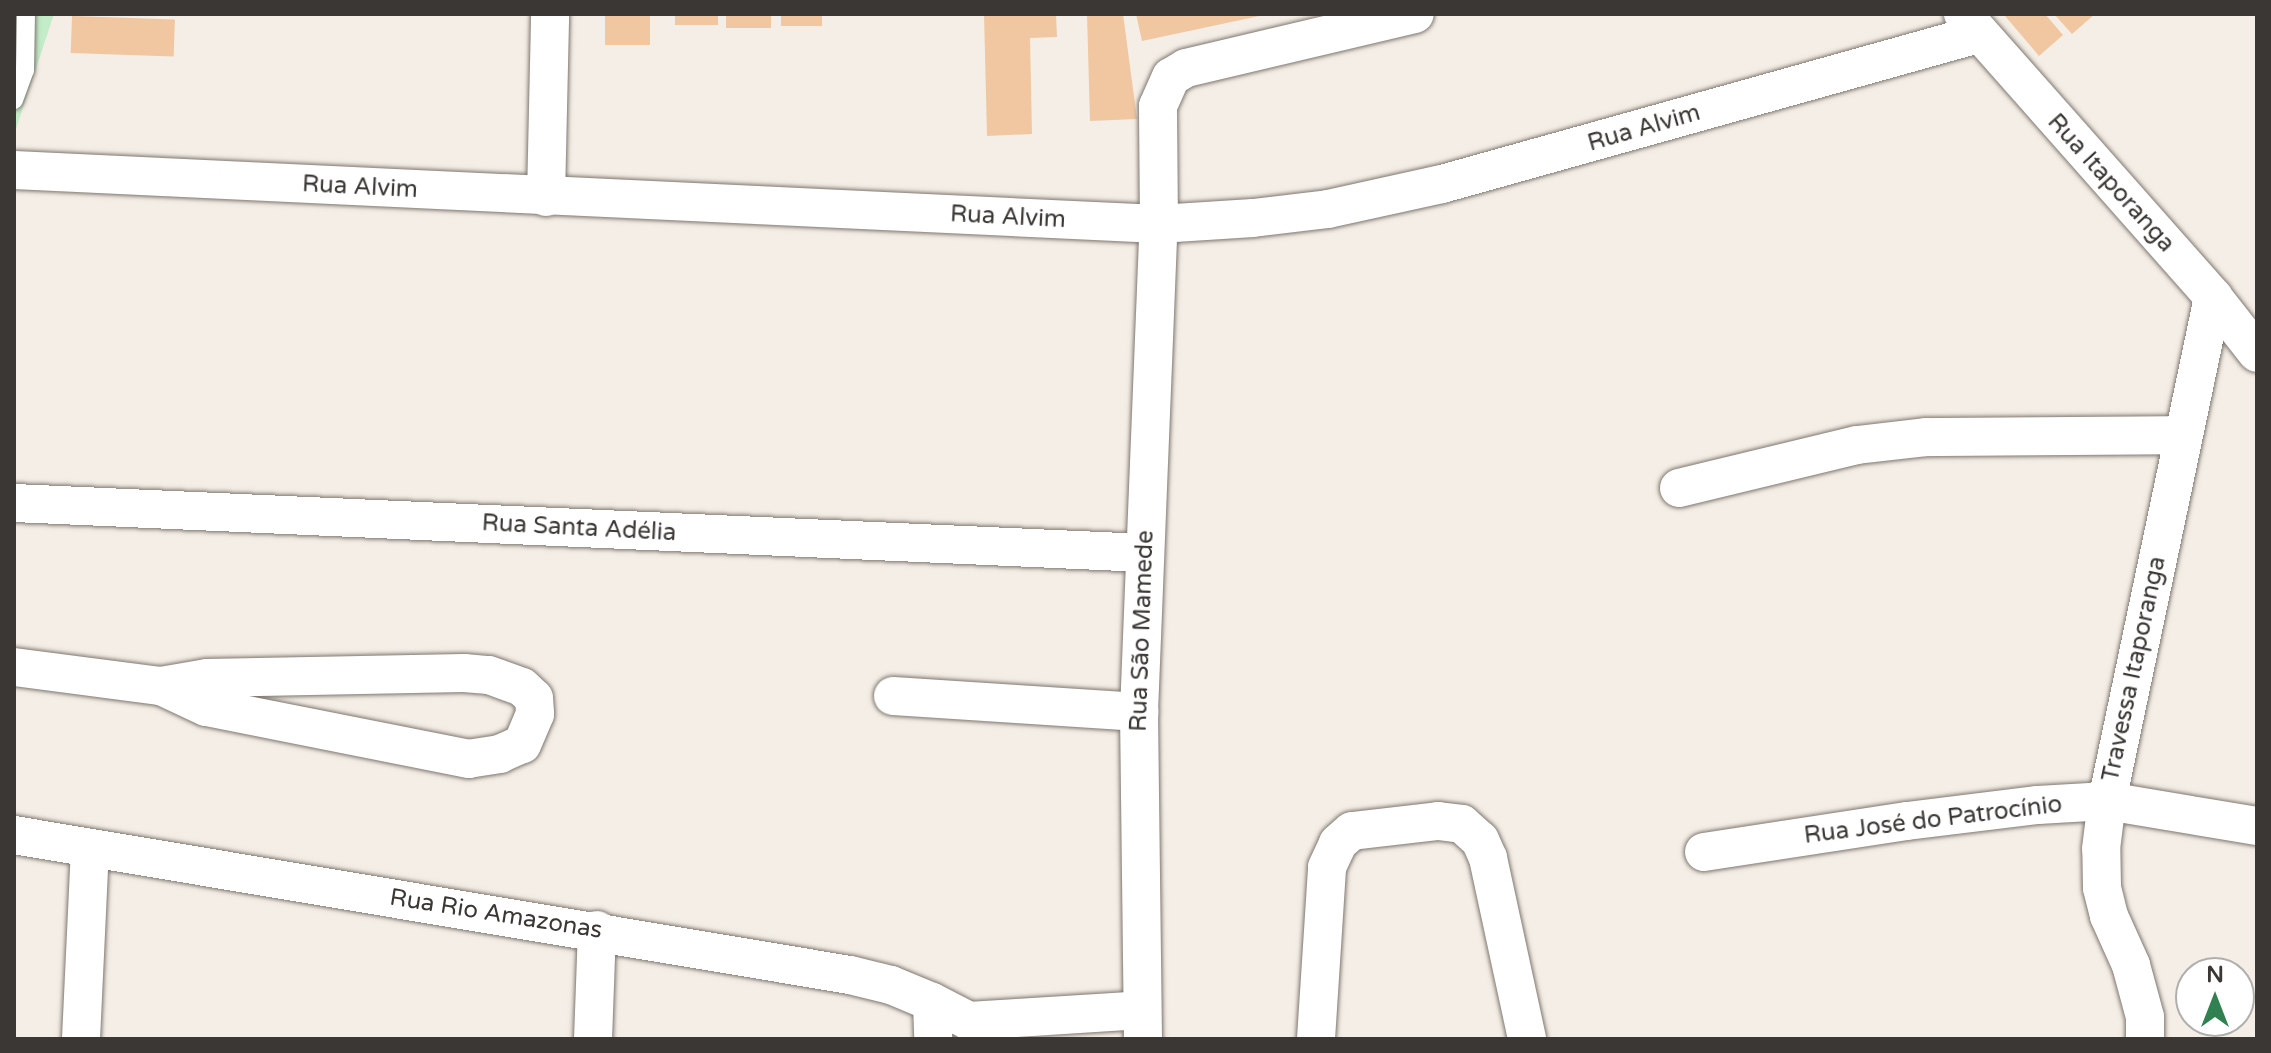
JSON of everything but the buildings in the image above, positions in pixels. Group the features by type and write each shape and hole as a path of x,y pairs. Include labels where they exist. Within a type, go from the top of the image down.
{"street":[{"path":"546,197 550,14"},
{"name":"Rua São Mamede","path":"1142,1025 1139,712 1159,224 1158,106 1171,77 1186,68 1415,14"},
{"name":"Rua Alvim","path":"14,170 1159,224 1328,209 1442,184 1970,24"},
{"name":"Rua Itaporanga","path":"1970,24 2213,297 2257,353"},
{"name":"Travessa Itaporanga","path":"2145,1039 2145,1017 2131,965 2109,916 2102,888 2101,849 2107,801 2213,297"},
{"path":"1679,488 1857,445 1926,437 2183,435"},
{"name":"Rua Santa Adélia","path":"14,503 1144,553"},
{"path":"14,667 161,686 207,678 489,675 522,687 534,698 535,714 522,744 500,754 469,759 206,707 161,686"},
{"path":"893,696 1139,712"},
{"name":"Rua José do Patrocínio","path":"1704,852 1907,821 2038,805 2107,801 2257,826"},
{"path":"1316,1039 1327,867 1338,843 1352,831 1438,821 1462,824 1480,840 1488,858 1527,1039"},
{"name":"Rua Rio Amazonas","path":"14,835 597,930 850,975 891,985 933,1020 980,1030 1142,1025"},
{"path":"81,1039 90,849"},
{"path":"593,1039 597,930"}],"lane":[{"path":"14,100 25,70 26,14"}],"green space":[{"path":"14,14 54,14 14,135"}]}
